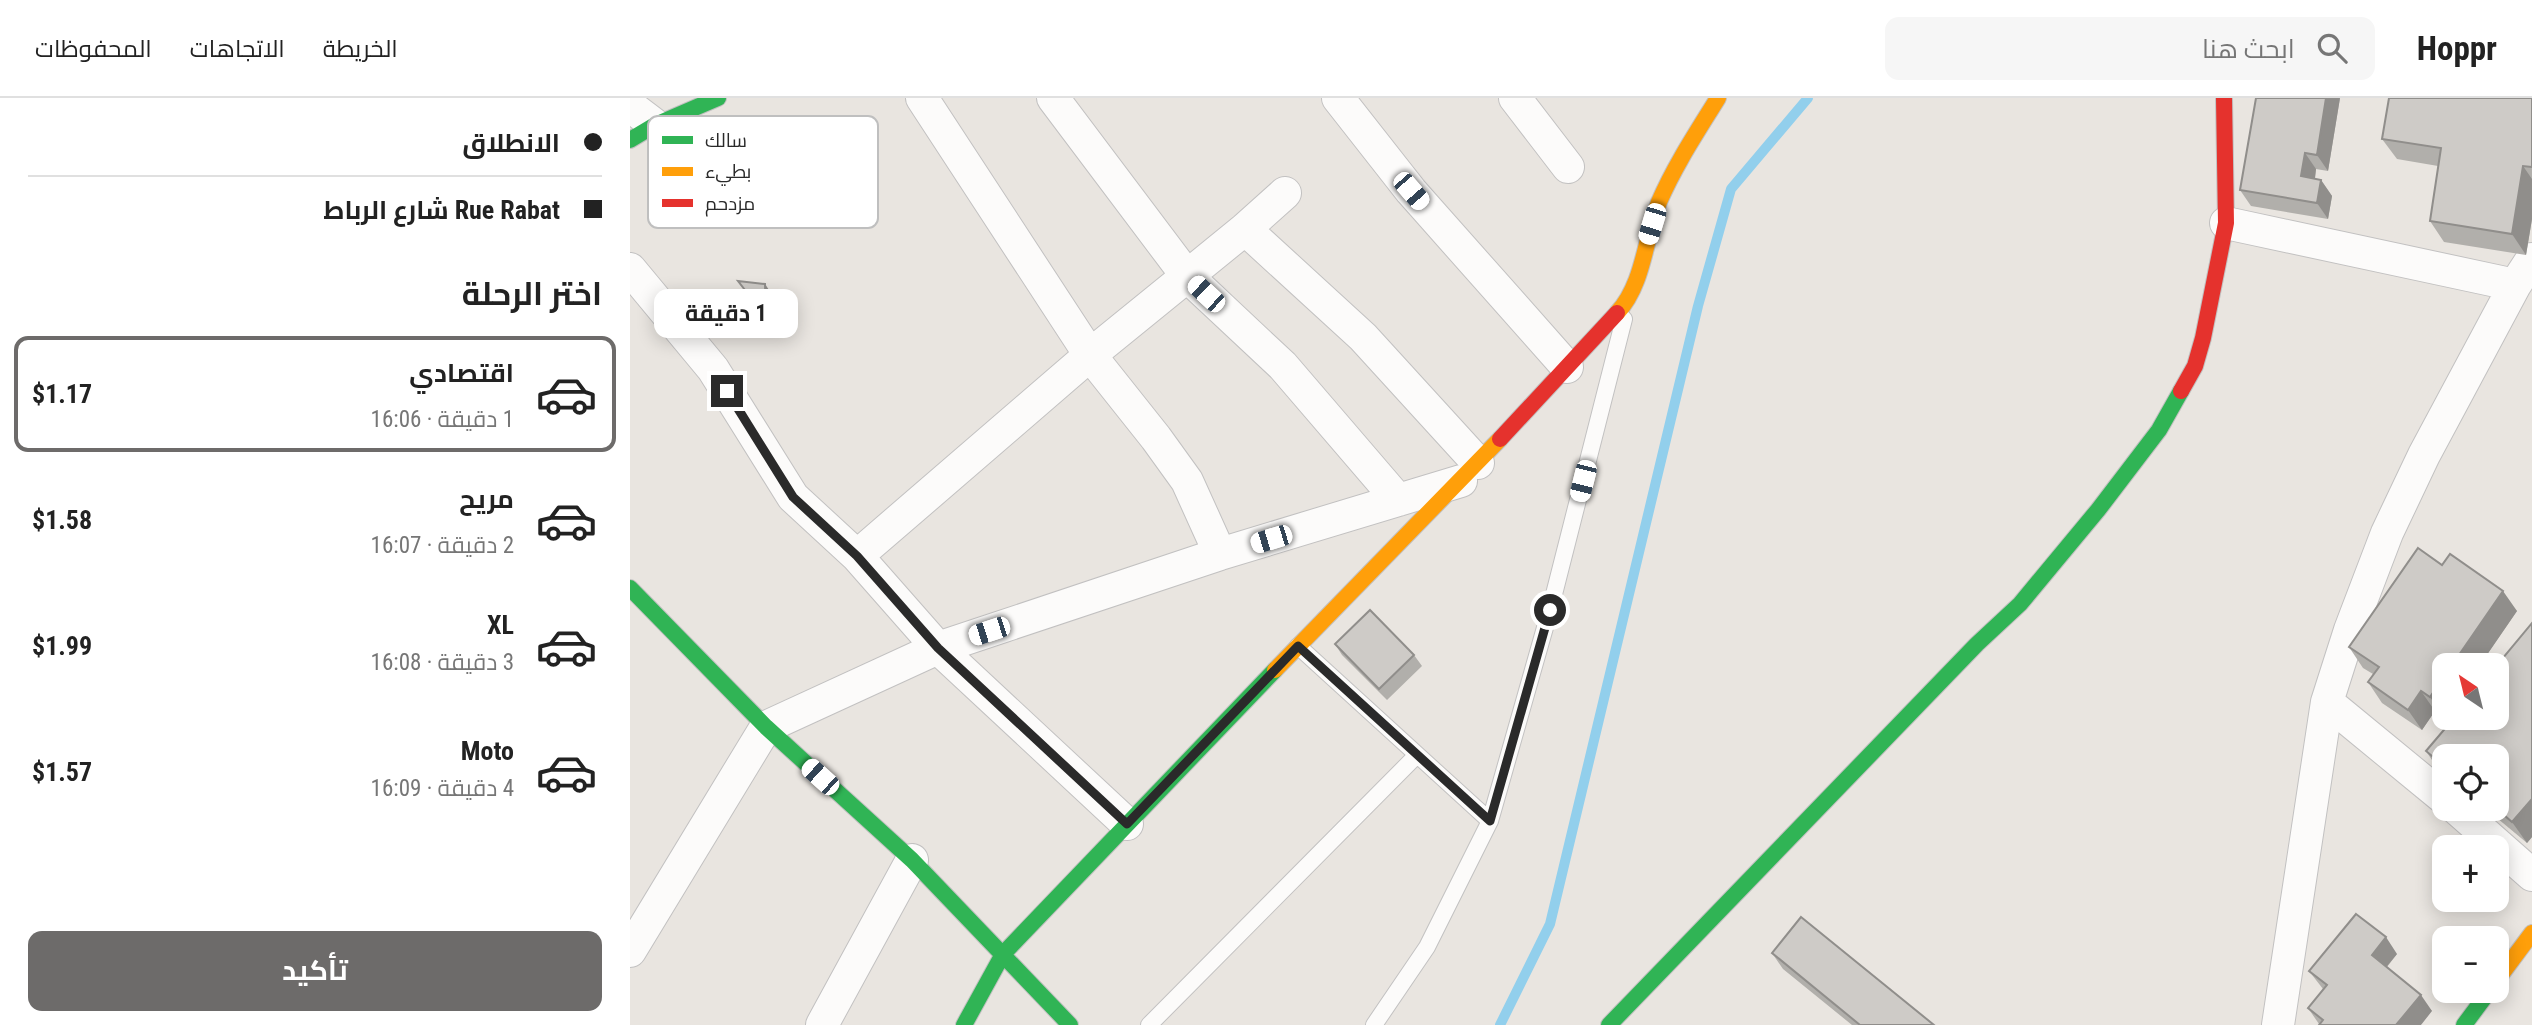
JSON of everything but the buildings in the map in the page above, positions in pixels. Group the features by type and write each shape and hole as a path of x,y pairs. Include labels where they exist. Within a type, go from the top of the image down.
{"street":[{"path":"678,116 718,98"},
{"path":"922,98 1090,355 1187,481 1220,554"},
{"path":"1053,98 1187,276 1283,366 1398,500"},
{"path":"1338,98 1411,191 1567,367"},
{"path":"1515,98 1568,167"},
{"path":"964,1025 1003,954 1469,472 1629,300 1660,203 1684,152 1718,98"},
{"path":"1609,1025 1759,868 2020,604 2098,510 2159,430 2195,366 2226,223 2224,98"},
{"path":"630,106 643,132"},
{"path":"857,556 1090,355 1245,229 1284,193"},
{"path":"2226,223 2515,285"},
{"path":"1245,229 1363,337 1469,472"},
{"path":"2278,1025 2328,702 2350,630 2387,533 2424,455 2515,285 2532,259"},
{"path":"630,269 713,369 793,497 857,556 938,648 1127,824"},
{"path":"630,951 766,727 938,648 1220,554 1398,500 1469,472"},
{"path":"630,588 766,727 912,860 1070,1025"},
{"path":"2328,702 2432,777"},
{"path":"2471,821 2532,875"},
{"path":"822,1025 912,860"},
{"path":"2509,964 2532,933"},
{"path":"2464,1025 2480,1003"}],"lane":[{"path":"1374,1025 1427,947 1490,821 1550,610 1629,300"},
{"path":"1298,646 1490,821"},
{"path":"1149,1025 1417,755"}],"waterway":[{"path":"1500,1025 1550,924 1698,306 1731,189 1808,98"}],"traffic: fast":[{"path":"676,116 718,98"},
{"path":"630,140 648,129"},
{"path":"1609,1025 1977,644 2020,604 2098,510 2159,430 2181,391"},
{"path":"630,588 766,727 912,860 1070,1025"},
{"path":"964,1025 1003,954 1275,670"},
{"path":"2464,1025 2480,1003"}],"traffic: slow":[{"path":"1617,313 1638,275 1654,216 1665,188 1718,98"},
{"path":"1275,670 1500,439"},
{"path":"2509,964 2532,933"}],"traffic: jam":[{"path":"2181,391 2195,366 2203,338 2226,223 2224,98"},
{"path":"1500,439 1617,313"}],"route":[{"path":"727,391 793,497 857,556 938,648 1127,824 1298,646 1490,821 1550,610"}]}
